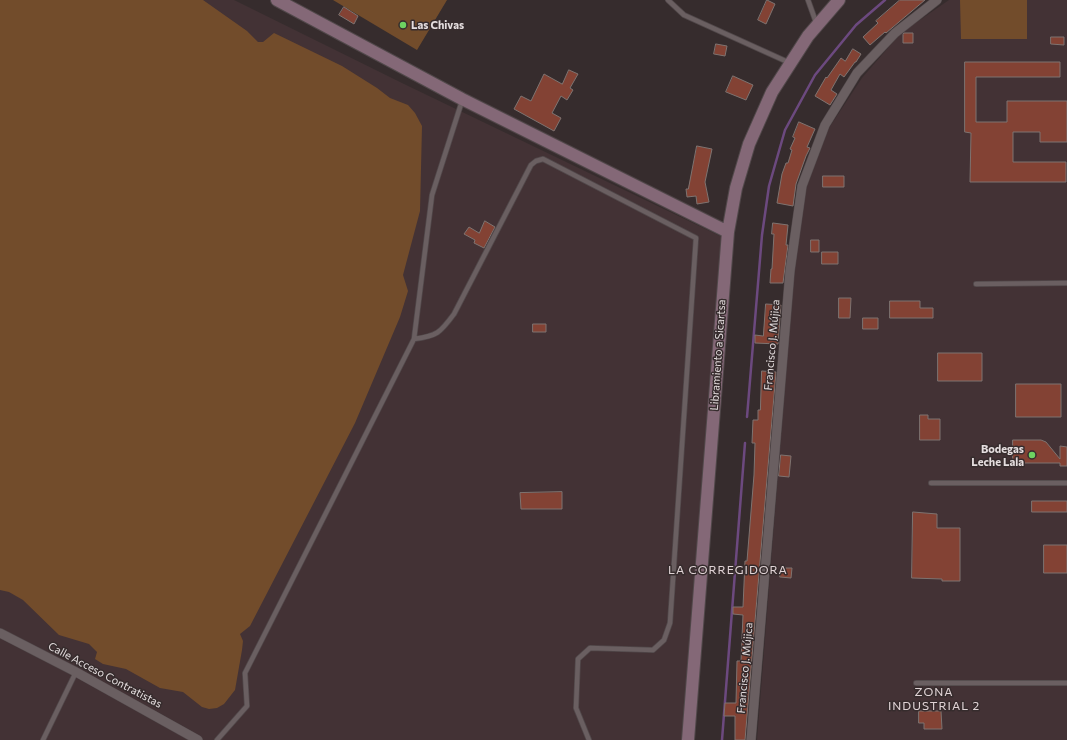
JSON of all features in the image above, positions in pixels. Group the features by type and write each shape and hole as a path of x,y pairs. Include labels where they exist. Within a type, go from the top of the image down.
{"main road":[{"path":"277,0 462,99 728,232"},
{"name":"Libramiento a Sicartsa","path":"688,740 728,232 736,188 749,144 772,92 808,36 839,0"}],"street":[{"name":"Francisco J. Mújica","path":"752,740 790,271 802,186 825,125 857,73 895,33 937,0"},
{"name":"Calle Acceso Contratistas","path":"0,633 76,672 198,740"}],"lane":[{"path":"668,0 684,15 791,63"},
{"path":"808,0 817,25"},
{"path":"217,740 247,706 245,673 414,339 432,195 462,99"},
{"path":"414,339 432,337 444,328 454,314 531,166 536,161 543,159 696,238 672,570 670,623 664,640 653,650 590,648 578,659 576,708 588,740"},
{"path":"976,284 1067,283"},
{"path":"930,483 1067,483"},
{"path":"43,740 76,672"},
{"path":"916,683 1067,683"}],"shaded area":[{"path":"0,0 234,0 404,84 722,237 683,740 0,740"},
{"path":"0,0 203,0 247,31 258,42 263,42 274,33 342,66 390,98 408,105 415,113 422,126 420,211 403,275 408,291 400,317 355,423 250,626 240,634 243,641 235,690 224,704 217,708 209,709 202,707 183,692 160,688 126,669 103,664 95,659 97,652 89,644 59,635 23,600 9,592 0,590"},
{"name":"Las Chivas","path":"333,0 447,0 417,50"},
{"path":"949,0 1067,0 1067,740 757,740 794,272 806,186 829,128 862,78 901,33"},
{"path":"960,0 1027,0 1027,39 961,39"}],"building":[{"path":"767,0 775,4 766,24 758,20"},
{"path":"900,0 925,0 870,45 863,37 878,23 876,21"},
{"path":"344,7 358,16 354,24 339,15"},
{"path":"904,33 913,33 913,43 903,43"},
{"path":"1051,37 1064,37 1064,45 1051,44"},
{"path":"716,44 727,46 725,56 714,54"},
{"path":"853,49 861,54 844,77 840,74 831,90 837,94 830,105 815,96 826,77 827,78 841,58 845,61"},
{"path":"965,62 1060,62 1060,77 976,77 976,122 1007,122 1007,101 1067,101 1067,142 1040,142 1040,132 1013,132 1013,162 1066,162 1066,182 970,182 971,133 965,132"},
{"path":"569,70 578,74 570,88 573,90 567,100 561,96 552,113 561,118 554,131 514,109 521,96 531,101 544,74 562,84"},
{"path":"733,76 753,85 746,100 726,92"},
{"path":"799,122 815,129 807,147 810,148 796,184 793,206 777,203 782,174 786,163 788,163 792,150 790,149 795,138 793,137"},
{"path":"697,146 712,149 705,182 709,202 697,204 696,196 687,197 686,189 688,189"},
{"path":"823,176 844,176 844,187 823,187"},
{"path":"485,221 495,227 484,248 474,243 475,240 464,234 469,227 479,233"},
{"path":"773,223 788,225 786,245 788,245 783,283 770,283 774,234 772,234"},
{"path":"811,240 819,240 819,252 811,252"},
{"path":"822,252 838,252 838,264 822,264"},
{"path":"839,298 851,298 850,318 839,318"},
{"path":"890,301 920,301 920,308 933,308 933,318 890,318"},
{"path":"766,304 781,305 778,344 755,343 755,335 763,336"},
{"path":"863,318 878,318 878,329 863,329"},
{"path":"533,324 546,324 546,332 533,332"},
{"path":"938,353 982,353 982,381 938,381"},
{"path":"762,371 776,372 745,740 735,740 735,716 724,716 725,703 736,703 737,661 741,661 743,615 733,614 733,607 743,607 745,561 747,561 754,475 755,443 752,443 753,420 758,420 758,410 760,410"},
{"path":"1016,384 1061,384 1061,417 1016,417"},
{"path":"920,415 928,415 928,419 940,419 940,440 920,440"},
{"name":"Bodegas Leche Lala","path":"1013,440 1041,440 1046,442 1060,459 1060,446 1067,447 1067,466 1060,466 1060,463 1013,463"},
{"path":"781,455 791,456 789,477 779,476"},
{"path":"562,492 562,509 521,509 520,493"},
{"path":"1032,501 1067,501 1067,512 1032,512"},
{"path":"913,512 937,514 937,528 960,528 960,581 912,578"},
{"path":"1044,545 1067,545 1067,573 1044,573"},
{"path":"781,568 792,568 791,578 780,577"},
{"path":"919,711 941,711 942,729 924,729 924,723 919,723"}],"waterway":[{"path":"747,417 762,235 769,186 785,130 815,75 856,25 885,0"},
{"path":"722,740 745,443"}],"place":[{"name":"Las Chivas","path":"403,25"},
{"name":"Bodegas Leche Lala","path":"1032,455"}],"district":[{"name":"LA CORREGIDORA","path":"728,570"},
{"name":"ZONA INDUSTRIAL 2","path":"934,699"}]}
